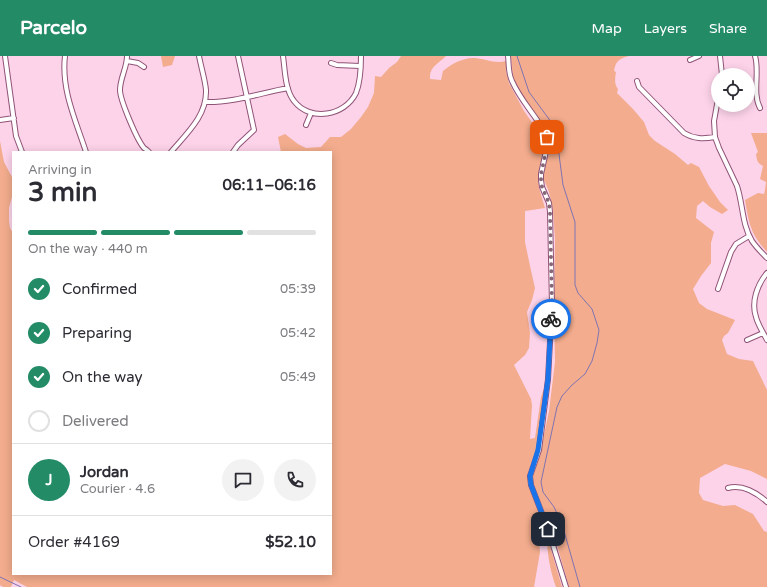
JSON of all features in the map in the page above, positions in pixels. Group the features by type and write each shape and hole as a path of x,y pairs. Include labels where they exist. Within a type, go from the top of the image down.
{"street":[{"path":"5,56 16,136 22,151"},
{"path":"66,56 66,91 86,151"},
{"path":"172,151 198,119 205,102 206,89 199,56"},
{"path":"234,151 254,130 238,56"},
{"path":"283,56 288,88 291,97 298,106 306,111 320,114 330,114 340,110 349,103 357,89 361,56"},
{"path":"508,56 511,80 542,128 548,142 541,180 542,187 549,203 550,212 552,305 548,379 538,450 530,479 548,529 566,587"},
{"path":"690,60 699,56"},
{"path":"720,56 721,68"},
{"path":"755,56 757,66 757,100 760,108"},
{"path":"144,67 127,58 120,90 123,103 139,139 148,151"},
{"path":"331,63 360,66"},
{"path":"637,81 639,87 684,133 700,139 715,137"},
{"path":"205,102 215,102 288,88"},
{"path":"716,112 714,121 715,137 740,193 745,224 749,236 767,258"},
{"path":"306,125 311,113"},
{"path":"0,120 14,118"},
{"path":"718,289 731,252 736,244 749,236"},
{"path":"767,273 757,290 755,303 756,319 767,340"},
{"path":"747,340 763,333"},
{"path":"728,488 736,486 755,493 767,502"}],"shaded area":[{"path":"161,56 175,56 172,65 163,67"},
{"path":"401,56 446,56 435,66 430,75 430,79 441,80 443,71 462,60 475,58 494,62 506,61 506,71 509,83 524,111 543,138 544,145 538,177 539,188 545,208 525,211 525,242 535,288 527,312 530,333 529,348 525,355 514,365 531,399 530,439 535,438 541,397 545,386 537,448 528,473 529,485 540,515 544,535 542,535 539,520 532,522 539,540 540,552 534,587 27,587 14,580 11,587 3,587 0,585 0,141 4,162 12,177 12,197 9,208 9,221 12,231 12,575 332,575 332,151 281,151 278,137 285,134 306,148 321,147 330,137 341,137 351,129 368,107 374,93 375,76 381,77 397,62"},
{"path":"511,56 629,56 618,61 614,71 616,72 615,81 618,89 617,93 644,122 649,135 655,141 675,154 688,165 691,163 699,167 709,186 720,202 728,210 722,214 703,201 697,206 696,218 714,232 711,243 711,263 693,289 699,303 707,309 735,320 728,333 722,340 727,354 739,359 753,361 767,390 767,479 751,471 725,464 700,478 699,493 703,500 723,506 735,505 753,514 764,531 767,532 767,587 569,587 555,538 533,484 533,475 539,458 549,411 555,362 555,240 553,210 549,192 544,180 544,170 551,142 548,133 513,79"},
{"path":"751,133 767,133 767,252 751,228 745,200 758,193 764,194 766,182 760,179 763,166 757,160 756,154 758,152"},
{"path":"547,536 562,587 556,587 554,581 549,562"}],"waterway":[{"path":"517,56 529,92 549,119 557,139 563,185 575,222 575,285 578,293 592,309 599,330 592,361 585,374 562,396 557,407 541,482 543,492 554,507 562,524 580,587"},
{"path":"0,577 21,587"}],"way so far":[{"path":"547,137 548,142 541,180 542,187 549,203 550,212 551,319"}],"route":[{"path":"548,529 531,485 530,476 538,450 542,429 548,379 551,319"}]}
